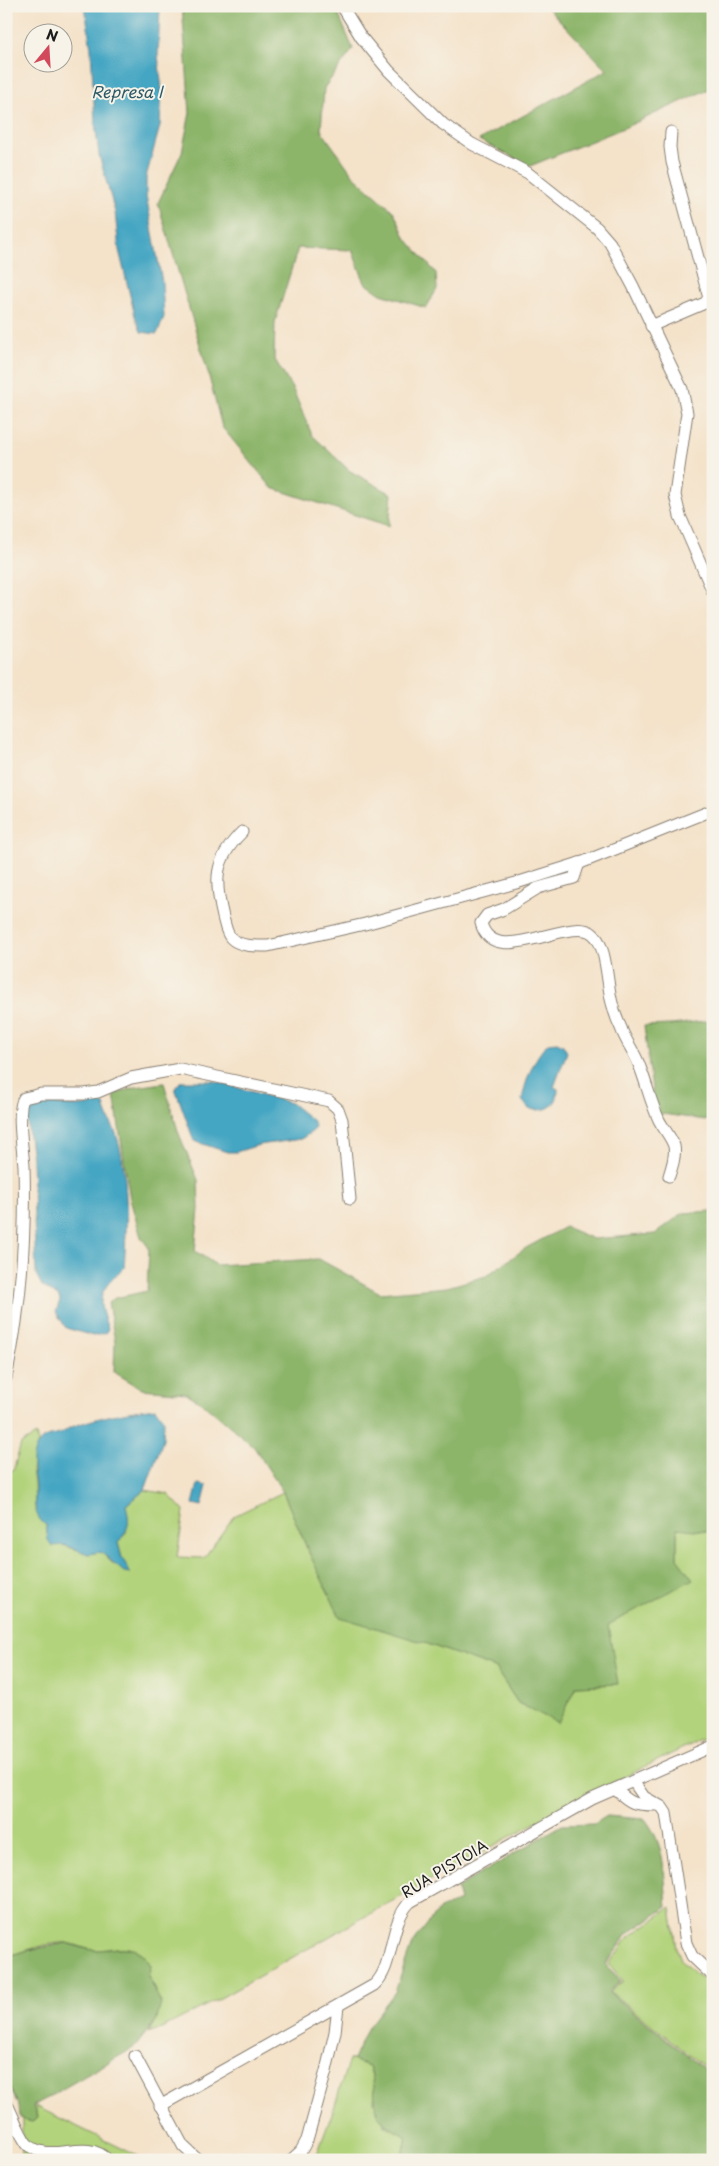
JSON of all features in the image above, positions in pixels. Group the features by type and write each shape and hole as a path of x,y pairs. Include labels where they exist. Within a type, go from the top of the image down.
{"street":[{"path":"342,6 361,37 389,71 443,124 472,144 528,174 597,228 610,243 633,286 682,389 686,405 675,495 680,516 713,592"},
{"path":"651,326 706,303 709,298 672,162 671,132"},
{"path":"242,832 224,853 217,879 228,934 239,943 252,946 268,946 365,924 579,863 713,810"},
{"path":"579,863 574,878 538,888 504,909 487,915 481,922 484,933 493,941 509,942 536,939 583,929 592,933 598,939 612,1003 621,1029 638,1062 658,1119 674,1147 673,1165 669,1176"},
{"path":"6,1378 13,1343 24,1223 23,1139 20,1110 24,1098 41,1094 84,1094 98,1092 132,1078 180,1069 329,1101 338,1109 342,1120 350,1199"},
{"name":"RUA PISTOIA","path":"160,2106 338,2006 379,1980 383,1974 400,1913 410,1902 592,1799 713,1746"},
{"path":"633,1781 644,1797 664,1809 669,1822 686,1942 692,1956 713,1976"},
{"path":"615,1789 628,1802 638,1805 657,1805"},
{"path":"290,2160 301,2151 307,2140 328,2063 338,2006"},
{"path":"135,2056 182,2146 198,2160"},
{"path":"6,2102 27,2145 38,2154 61,2159 86,2151 96,2151 108,2160"}],"green space":[{"path":"182,6 335,6 353,49 324,88 321,130 353,175 394,212 405,237 436,273 437,289 426,308 381,294 365,283 352,250 298,248 275,322 274,358 293,390 312,435 350,471 392,494 389,526 272,488 222,427 207,369 158,203 182,152 190,113"},
{"path":"546,6 713,6 713,87 626,127 530,166 479,140 607,70"},
{"path":"713,1020 713,1121 655,1113 644,1026"},
{"path":"164,1083 179,1134 198,1180 199,1209 195,1251 216,1265 319,1259 380,1293 447,1287 486,1276 526,1248 565,1227 593,1239 655,1234 683,1213 713,1211 713,1532 677,1528 677,1558 693,1579 608,1625 618,1684 576,1686 558,1723 518,1703 495,1668 425,1643 340,1617 310,1555 283,1492 254,1447 204,1404 186,1393 142,1389 114,1372 115,1341 108,1303 115,1298 147,1291 149,1248 141,1237 130,1199 114,1094 136,1087"},
{"path":"36,1435 38,1443 32,1470 35,1509 46,1525 48,1540 74,1549 101,1552 112,1563 130,1572 122,1558 118,1543 126,1533 126,1505 145,1490 168,1494 184,1511 177,1557 204,1558 234,1516 283,1492 310,1555 425,1643 495,1668 518,1703 558,1722 576,1686 617,1684 608,1625 677,1558 677,1527 713,1532 713,1734 524,1829 215,2001 162,2028 148,2033 157,2019 156,1990 148,1976 151,1966 139,1952 126,1948 93,1950 61,1943 36,1947 6,1957 6,1478 14,1468 21,1444"},
{"path":"607,1816 645,1819 652,1829 663,1861 667,1907 627,1934 606,1965 621,1981 608,1992 704,2069 713,2099 713,2155 708,2160 402,2160 407,2137 393,2129 378,2115 369,2066 353,2060 368,2027 395,1992 412,1944 439,1909 460,1901 457,1888 562,1825 594,1824"},
{"path":"671,1907 677,1949 682,1962 713,1988 713,2089 706,2068 610,1992 623,1981 609,1964 629,1937"},
{"path":"66,1943 93,1950 125,1948 139,1952 151,1966 148,1976 161,2003 157,2019 135,2047 33,2106 37,2118 32,2122 20,2118 19,2106 6,2081 6,1957 24,1951"},
{"path":"349,2059 369,2066 375,2088 374,2102 385,2125 407,2137 402,2160 315,2160"},
{"path":"35,2106 146,2160 105,2160 91,2153 79,2160 22,2160 22,2119 32,2122 37,2118"}],"water":[{"name":"Represa I","path":"85,6 160,6 158,55 162,90 160,126 146,177 146,195 162,282 164,317 157,334 141,332 135,316 119,250 115,212 99,155 95,122 91,49"},
{"path":"557,1042 563,1045 567,1052 554,1087 558,1089 556,1101 545,1109 529,1109 522,1100 531,1070 538,1056 548,1043"},
{"path":"181,1081 215,1081 291,1103 313,1121 315,1126 313,1131 301,1139 259,1145 236,1152 227,1152 194,1141 175,1088"},
{"path":"42,1101 71,1106 84,1106 99,1102 104,1104 118,1140 126,1187 125,1252 124,1268 105,1288 102,1295 102,1309 108,1328 106,1333 93,1336 66,1328 56,1312 60,1300 58,1296 42,1286 36,1274 32,1159 26,1109"},
{"path":"155,1408 164,1420 163,1440 145,1490 126,1505 128,1525 118,1543 122,1558 131,1573 124,1572 101,1552 88,1554 65,1545 52,1546 48,1540 46,1525 39,1518 36,1509 33,1459 36,1448 41,1440 100,1418"},
{"path":"198,1484 207,1486 202,1506 193,1504"}]}
